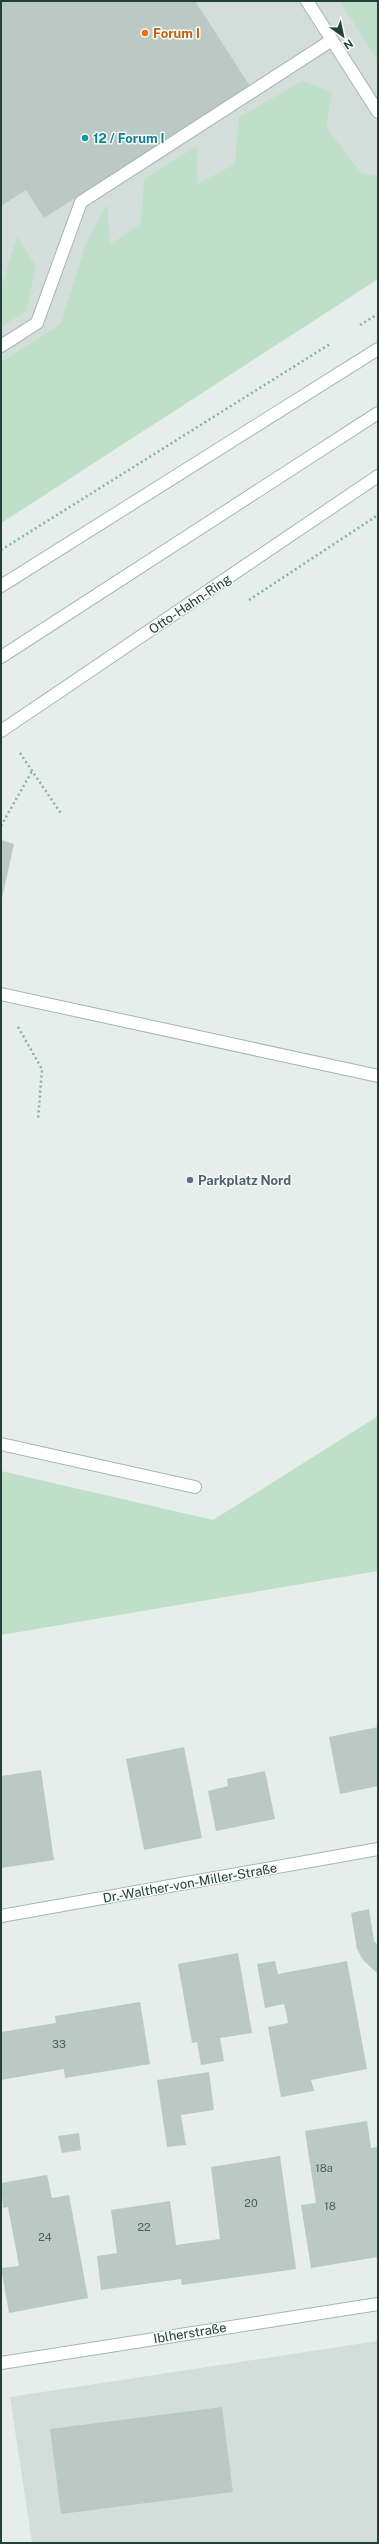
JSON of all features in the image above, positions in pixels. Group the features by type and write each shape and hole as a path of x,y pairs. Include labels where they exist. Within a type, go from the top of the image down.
{"street":[{"path":"307,1 378,112"},
{"path":"1,346 37,323 81,202 332,40"},
{"path":"1,586 378,349"},
{"path":"1,657 378,413"},
{"name":"Otto-Hahn-Ring","path":"1,731 378,476"},
{"path":"1,994 378,1076"},
{"path":"1,1444 195,1487"},
{"name":"Dr.-Walther-von-Miller-Straße","path":"1,1916 378,1849"},
{"name":"Iblherstraße","path":"1,2363 378,2304"}],"path":[{"path":"358,326 378,314"},
{"path":"1,550 331,343"},
{"path":"18,751 62,815"},
{"path":"1,826 32,771"},
{"path":"16,1024 42,1069 38,1120"}],"shaded area":[{"path":"1,1 378,1 378,279 1,523"},
{"path":"378,2341 378,2543 32,2543 10,2397"}],"green space":[{"path":"340,1 378,1 378,61 341,3"},
{"path":"303,81 332,92 326,127 362,174 378,176 378,279 1,523 1,362 61,324 86,243 107,204 110,245 141,223 144,179 197,146 197,184 235,164 239,117"},
{"path":"17,237 36,266 26,311 1,327 1,289"},
{"path":"378,1416 378,1571 1,1635 1,1471 213,1520"}],"building":[{"name":"12 / Forum I","path":"1,1 195,1 250,86 44,218 26,190 1,206"},
{"path":"1,840 14,844 2,898 1,898"},
{"path":"378,1727 378,1786 340,1794 329,1737"},
{"path":"184,1747 202,1838 144,1850 126,1759"},
{"path":"41,1770 54,1860 1,1868 1,1776"},
{"path":"265,1771 275,1819 216,1831 208,1791 228,1786 227,1779"},
{"path":"369,1909 374,1941 378,1945 378,1974 363,1960 357,1949 351,1913"},
{"path":"238,1953 252,2033 220,2038 224,2061 201,2065 197,2042 192,2043 178,1964"},
{"path":"275,1961 278,1974 347,1961 367,2069 311,2080 314,2091 281,2097 268,2027 288,2023 287,2017 284,2004 265,2008 257,1964"},
{"path":"140,2002 150,2064 65,2078 64,2069 1,2080 1,2032 56,2023 55,2016"},
{"path":"209,2072 214,2110 181,2115 186,2145 167,2147 157,2080"},
{"path":"367,2121 371,2148 378,2147 378,2257 311,2268 301,2205 316,2203 305,2131"},
{"path":"79,2133 81,2150 62,2153 58,2136"},
{"path":"280,2156 296,2269 182,2285 181,2279 101,2290 97,2256 117,2253 111,2210 170,2201 176,2245 220,2239 211,2167"},
{"path":"47,2175 52,2198 69,2195 88,2298 9,2313 1,2268 19,2266 8,2207 3,2208 1,2183"},
{"path":"222,2407 233,2492 61,2514 50,2429"}],"place":[{"name":"Forum I","path":"145,33"},
{"name":"12 / Forum I","path":"85,138"},
{"name":"Parkplatz Nord","path":"190,1180"}]}
